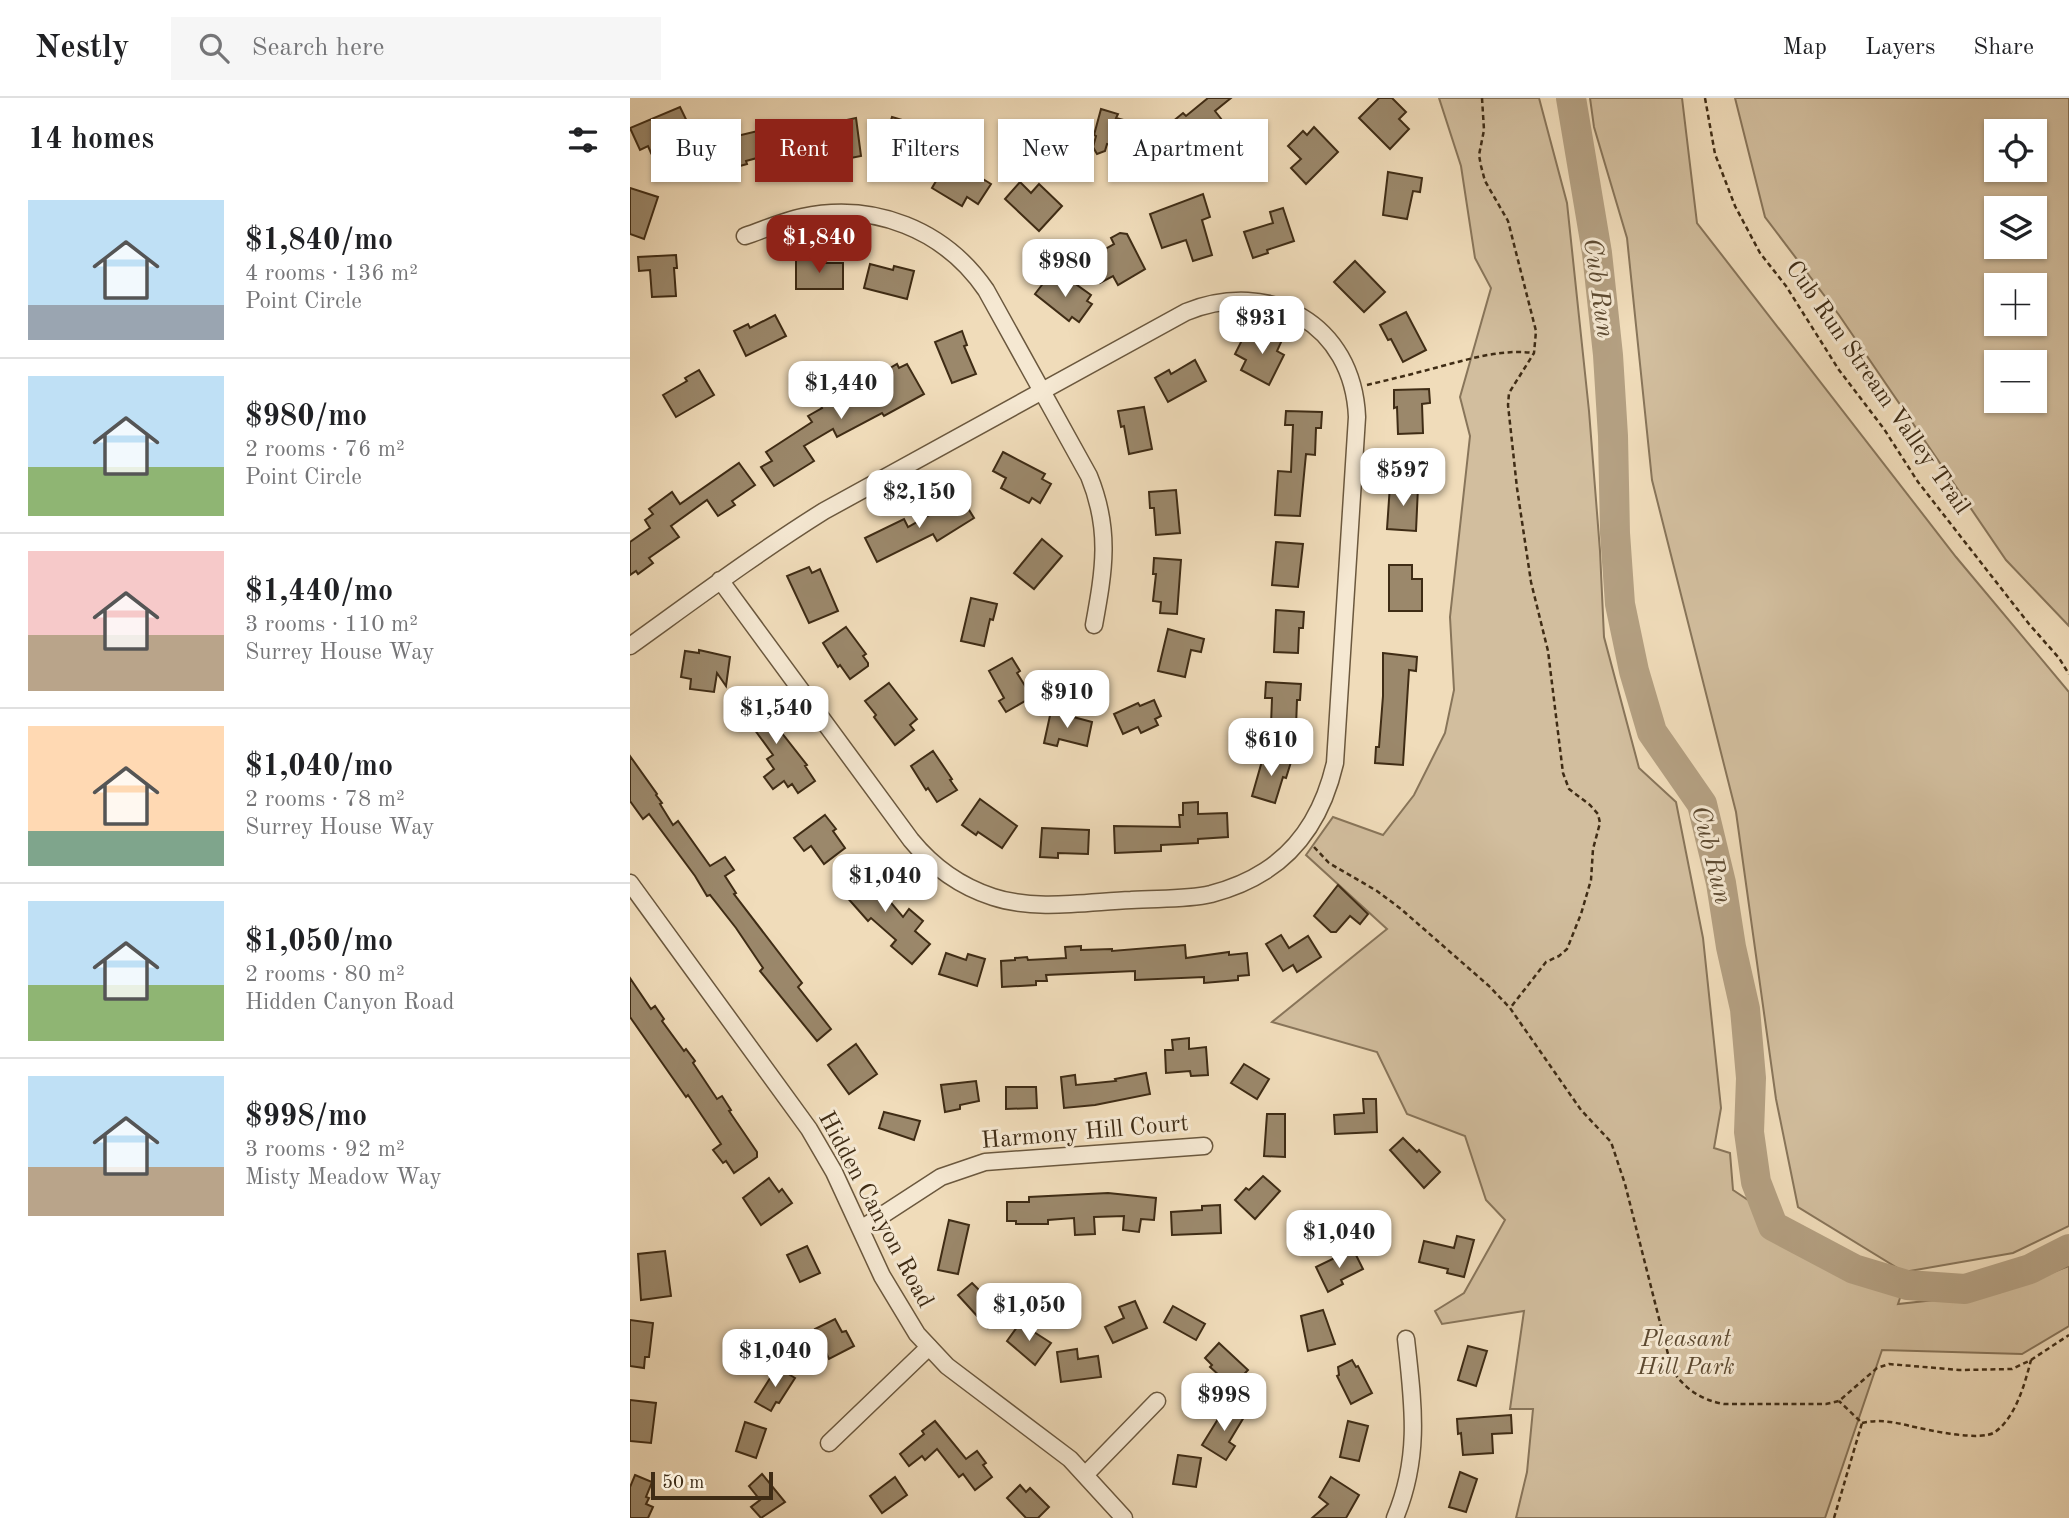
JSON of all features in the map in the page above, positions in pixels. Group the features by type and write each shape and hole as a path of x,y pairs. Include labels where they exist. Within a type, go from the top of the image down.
{"street":[{"path":"745,236 799,217 840,212 882,217 923,232 953,252 975,274 1089,476 1101,512 1105,538 1104,569 1094,625"},
{"path":"630,646 720,580 775,541 824,510 1186,312 1208,303 1228,300 1269,303 1303,318 1334,347 1342,359 1353,388 1357,417 1335,762 1322,804 1301,838 1282,858 1245,883 1209,894 1018,903 977,892 945,873 924,856 720,580"},
{"name":"Hidden Canyon Road","path":"630,883 809,1129 834,1172 898,1306 929,1348 947,1366 1070,1458 1124,1518"},
{"name":"Harmony Hill Court","path":"861,1229 932,1182 985,1162 1204,1146"},
{"path":"1395,1518 1405,1489 1413,1446 1414,1419 1406,1339"},
{"path":"829,1443 929,1348"},
{"path":"1086,1474 1157,1401"}],"path":[{"path":"1482,98 1484,130 1479,155 1481,166 1485,181 1508,221 1536,331 1534,353 1509,393 1508,405 1532,590 1548,650 1563,773 1569,789 1598,814 1600,823 1593,849 1588,893 1567,949 1546,962 1510,1008"},
{"name":"Cub Run Stream Valley Trail","path":"1705,98 1715,153 1735,206 1760,253 1786,286 1839,370 1884,429 1918,482 2029,624 2059,657 2069,674"},
{"path":"1353,388 1444,366 1471,356 1502,352 1534,353"},
{"path":"1301,838 1329,863 1377,891 1410,916 1510,1008 1568,1093 1611,1142 1625,1184 1672,1370 1682,1384 1710,1401 1724,1404 1826,1404 1839,1401 1877,1368 1889,1364 1985,1371 2012,1369 2069,1335"},
{"path":"1862,1423 1884,1421 1932,1431 1980,1436 1995,1433 2019,1402 2031,1360"},
{"path":"1839,1401 1862,1423"},
{"path":"1834,1518 1862,1423"}],"green space":[{"name":"Pleasant Hill Park","path":"1439,98 1539,98 1567,203 1589,411 1604,637 1639,768 1676,802 1703,938 1721,1108 1714,1148 1730,1153 1733,1190 1882,1289 1903,1289 1898,1304 1998,1293 2069,1266 2069,1326 2022,1354 1882,1350 1825,1518 1516,1518 1527,1472 1533,1409 1510,1409 1524,1311 1442,1324 1435,1311 1464,1293 1505,1220 1486,1200 1465,1136 1407,1114 1377,1052 1272,1022 1387,929 1306,855 1333,817 1383,835 1414,795 1445,733 1454,690 1450,617 1470,436 1460,397 1491,288 1475,258 1461,166"},
{"path":"1590,98 1682,98 1697,223 1956,557 2069,692 2069,1226 2013,1253 1904,1272 1798,1207 1776,1099 1736,812 1652,480 1627,238 1594,127"},
{"path":"1735,98 2069,98 2069,626 2006,560 1839,315 1765,217"}],"building":[{"path":"1208,98 1231,98 1215,111 1221,119 1176,119 1183,113 1186,116"},
{"path":"1379,98 1392,98 1406,112 1399,119 1409,129 1390,149 1359,118"},
{"path":"680,107 686,119 651,119"},
{"path":"1101,109 1118,114 1116,118 1120,119 1108,119 1108,144 1105,151 1097,154 1094,149 1094,135"},
{"path":"856,118 861,156 853,158 853,119"},
{"path":"651,119 651,153 648,146 640,150 630,128"},
{"path":"1314,127 1338,152 1306,184 1291,168 1301,159 1288,146 1303,131 1307,135"},
{"path":"755,132 755,159 741,166 741,135"},
{"path":"1388,172 1422,178 1420,192 1413,191 1407,219 1383,215"},
{"path":"984,180 991,184 978,204 967,197 962,206 932,188 935,182 984,182"},
{"path":"1020,182 1031,193 1039,184 1062,206 1039,231 1005,199"},
{"path":"630,188 658,197 644,239 630,234"},
{"path":"1203,194 1210,217 1202,220 1212,255 1193,261 1186,240 1162,248 1150,214"},
{"path":"1283,208 1294,241 1253,258 1244,232 1273,223 1270,212"},
{"path":"1120,233 1127,234 1145,269 1118,285 1113,276 1100,283 1089,263 1102,257 1100,252 1114,244 1111,238"},
{"path":"676,255 676,296 652,297 650,270 639,271 638,257"},
{"path":"796,260 843,263 843,289 796,289"},
{"path":"1355,261 1385,292 1364,312 1334,282"},
{"path":"870,264 893,270 894,266 914,271 907,299 864,288"},
{"path":"1048,277 1061,286 1067,278 1091,295 1087,301 1092,304 1079,322 1072,317 1069,321 1035,294"},
{"path":"1406,312 1426,350 1403,362 1380,325"},
{"path":"775,315 786,336 746,356 734,331 748,324 750,328"},
{"path":"1279,325 1287,329 1277,351 1284,355 1269,385 1241,370 1246,360 1235,354 1245,334 1267,346"},
{"path":"962,331 967,345 964,346 976,374 952,383 935,342"},
{"path":"1195,360 1206,381 1168,402 1155,378 1169,370 1171,374"},
{"path":"897,364 899,368 907,364 924,394 837,437 833,429 804,446 814,461 774,486 761,467 772,461 766,452 812,422 808,416 822,408 820,404 839,393 844,402 852,398 857,405 886,388 878,375"},
{"path":"699,370 714,395 676,417 663,395 687,381 685,378"},
{"path":"1429,389 1430,403 1422,404 1423,433 1398,434 1394,390"},
{"path":"1144,407 1152,449 1129,454 1118,411"},
{"path":"1286,411 1322,412 1321,428 1316,428 1315,455 1306,454 1300,516 1275,515 1278,471 1291,472 1293,425 1285,425"},
{"path":"1003,452 1045,474 1042,479 1051,484 1040,503 1032,498 1029,503 1001,488 1006,478 993,471"},
{"path":"739,463 755,485 732,501 735,505 718,516 707,500 671,526 679,537 649,558 653,563 638,574 636,571 630,575 630,542 650,528 645,520 653,514 649,509 672,492 680,504"},
{"path":"1390,485 1418,487 1416,531 1387,529"},
{"path":"1176,490 1180,533 1156,535 1154,508 1150,508 1149,492"},
{"path":"961,497 974,518 937,541 933,534 877,562 865,538 904,519 908,527"},
{"path":"1042,539 1062,556 1034,589 1014,573"},
{"path":"1276,542 1303,544 1298,587 1272,585"},
{"path":"1154,558 1181,560 1177,614 1160,613 1161,602 1153,601 1156,574 1153,574"},
{"path":"1389,565 1412,565 1412,579 1422,579 1422,611 1389,611"},
{"path":"809,567 812,573 820,569 838,611 809,623 787,576"},
{"path":"971,598 997,604 993,620 990,619 984,646 961,641"},
{"path":"1276,610 1304,612 1303,628 1299,628 1298,653 1274,652"},
{"path":"846,627 866,654 863,656 868,663 868,666 850,679 840,665 838,667 823,643"},
{"path":"1168,629 1204,639 1201,652 1191,650 1185,677 1158,671"},
{"path":"699,650 730,657 726,686 717,673 714,692 690,689 691,679 681,677 685,651 699,653"},
{"path":"1383,653 1417,657 1416,671 1409,670 1403,765 1375,763 1383,696"},
{"path":"1012,658 1020,671 1017,673 1032,697 1006,712 999,701 1004,698 989,671"},
{"path":"1266,682 1301,684 1300,700 1297,700 1296,727 1271,725 1272,698 1265,698"},
{"path":"889,683 917,719 910,725 914,730 895,745 865,701"},
{"path":"751,690 760,703 763,702 769,709 780,726 778,728 807,765 805,766 815,781 798,793 792,784 788,787 784,781 773,789 764,777 774,769 767,759 773,755 739,704 739,698"},
{"path":"1154,700 1161,716 1155,719 1158,725 1141,733 1138,727 1123,734 1114,714 1138,703 1140,706"},
{"path":"1051,711 1092,722 1087,746 1059,739 1057,746 1044,743"},
{"path":"933,751 957,790 937,802 911,766"},
{"path":"1264,754 1291,762 1275,803 1252,796"},
{"path":"630,756 657,794 673,825 678,821 710,866 725,857 734,870 725,876 736,893 734,894 802,983 798,987 831,1029 817,1041 760,971 763,968 736,928 710,895 707,896 649,814 643,819 630,801"},
{"path":"980,799 1017,826 1002,848 962,825"},
{"path":"1198,802 1198,814 1227,813 1228,837 1198,839 1198,843 1161,845 1161,851 1115,853 1114,826 1180,827 1179,815 1183,815 1183,803"},
{"path":"825,815 836,829 833,831 845,848 824,864 811,846 804,851 794,838"},
{"path":"1042,828 1089,830 1088,854 1058,853 1058,858 1040,857"},
{"path":"859,865 903,917 909,909 923,921 915,931 930,944 912,964 891,946 896,940 871,918 868,921 837,886"},
{"path":"1338,885 1368,914 1360,924 1350,916 1336,932 1331,932 1314,916"},
{"path":"1281,935 1289,948 1308,936 1321,957 1297,972 1293,965 1283,971 1266,944"},
{"path":"1185,945 1186,958 1229,952 1229,955 1247,953 1249,975 1238,976 1238,980 1204,983 1204,977 1135,980 1135,971 1046,975 1047,981 1036,981 1036,985 1002,987 1001,961 1027,957 1028,960 1066,958 1065,947 1081,946 1081,950 1112,951"},
{"path":"946,953 966,960 968,954 985,959 977,986 939,974"},
{"path":"630,978 651,1009 655,1006 664,1019 662,1021 684,1051 686,1049 695,1061 693,1063 717,1099 722,1096 757,1152 757,1157 734,1173 726,1161 723,1163 713,1150 721,1144 630,1017"},
{"path":"1189,1038 1189,1049 1206,1047 1208,1075 1191,1076 1190,1071 1166,1073 1165,1050 1173,1050 1172,1040"},
{"path":"856,1044 877,1074 849,1094 828,1065"},
{"path":"1244,1064 1269,1079 1257,1099 1231,1083"},
{"path":"1146,1073 1150,1094 1064,1108 1061,1077 1075,1075 1076,1085 1116,1081 1115,1079"},
{"path":"976,1081 979,1101 945,1112 941,1085"},
{"path":"1006,1087 1036,1087 1037,1108 1006,1109"},
{"path":"1363,1099 1376,1099 1377,1132 1335,1134 1334,1115 1364,1113"},
{"path":"884,1112 920,1121 914,1140 879,1128"},
{"path":"1267,1114 1285,1114 1285,1157 1264,1156"},
{"path":"1403,1138 1440,1172 1424,1188 1390,1150"},
{"path":"1263,1176 1280,1191 1255,1219 1235,1200"},
{"path":"769,1178 779,1192 782,1189 792,1203 761,1225 743,1198"},
{"path":"1108,1193 1156,1198 1154,1220 1141,1219 1139,1232 1123,1230 1124,1216 1094,1217 1095,1234 1075,1235 1074,1218 1048,1220 1048,1224 1016,1224 1016,1221 1007,1221 1007,1202 1029,1202 1029,1197"},
{"path":"1220,1205 1221,1233 1172,1235 1171,1212 1202,1210 1202,1206"},
{"path":"949,1220 969,1225 958,1274 938,1270"},
{"path":"1457,1236 1474,1240 1464,1277 1447,1273 1448,1269 1419,1262 1424,1241 1454,1248"},
{"path":"807,1246 820,1273 800,1282 787,1255"},
{"path":"1353,1249 1363,1269 1341,1280 1343,1284 1328,1292 1316,1267"},
{"path":"665,1251 671,1296 641,1300 638,1254"},
{"path":"972,1283 981,1292 984,1290 1004,1313 988,1328 958,1295"},
{"path":"1135,1301 1147,1328 1113,1343 1105,1327 1124,1318 1119,1307"},
{"path":"1173,1306 1205,1324 1196,1340 1164,1322"},
{"path":"1323,1310 1335,1344 1308,1351 1301,1316"},
{"path":"835,1319 854,1346 829,1359 815,1329"},
{"path":"630,1320 653,1323 649,1357 645,1357 644,1368 630,1366"},
{"path":"1020,1323 1051,1343 1035,1365 1007,1341"},
{"path":"1219,1343 1248,1370 1232,1387 1210,1367 1212,1365 1205,1358"},
{"path":"1468,1346 1487,1351 1476,1386 1458,1380"},
{"path":"1077,1349 1078,1359 1098,1356 1101,1377 1061,1382 1057,1352"},
{"path":"1352,1360 1372,1393 1351,1404 1337,1376 1338,1367"},
{"path":"777,1367 795,1378 771,1411 755,1402"},
{"path":"630,1400 656,1403 651,1443 630,1441"},
{"path":"1226,1406 1244,1417 1229,1442 1235,1446 1226,1460 1202,1445"},
{"path":"1511,1415 1512,1433 1492,1434 1493,1453 1463,1455 1457,1419"},
{"path":"935,1421 966,1459 977,1451 992,1477 975,1490 963,1474 959,1477 937,1449 925,1460 922,1456 909,1466 900,1454"},
{"path":"1348,1421 1368,1426 1359,1461 1340,1457"},
{"path":"745,1422 766,1429 756,1458 736,1451"},
{"path":"1178,1455 1201,1458 1196,1487 1173,1484"},
{"path":"1460,1472 1477,1479 1466,1512 1449,1507"},
{"path":"762,1474 785,1502 761,1518 751,1507 760,1500 749,1486"},
{"path":"635,1475 652,1482 646,1497 649,1498 646,1504 653,1507 648,1518 630,1518 630,1487"},
{"path":"895,1477 907,1495 882,1513 870,1496"},
{"path":"1331,1477 1359,1495 1346,1518 1312,1518 1328,1504 1319,1497"},
{"path":"1020,1485 1026,1492 1030,1488 1049,1507 1038,1518 1026,1518 1007,1498"}],"waterway":[{"name":"Cub Run","path":"1571,98 1597,253 1608,355 1620,604 1634,671 1652,732 1702,804 1721,883 1731,947 1745,1009 1751,1078 1749,1132 1756,1182 1773,1226 1854,1269 1907,1285 1965,1289 2030,1269 2069,1249"}]}
